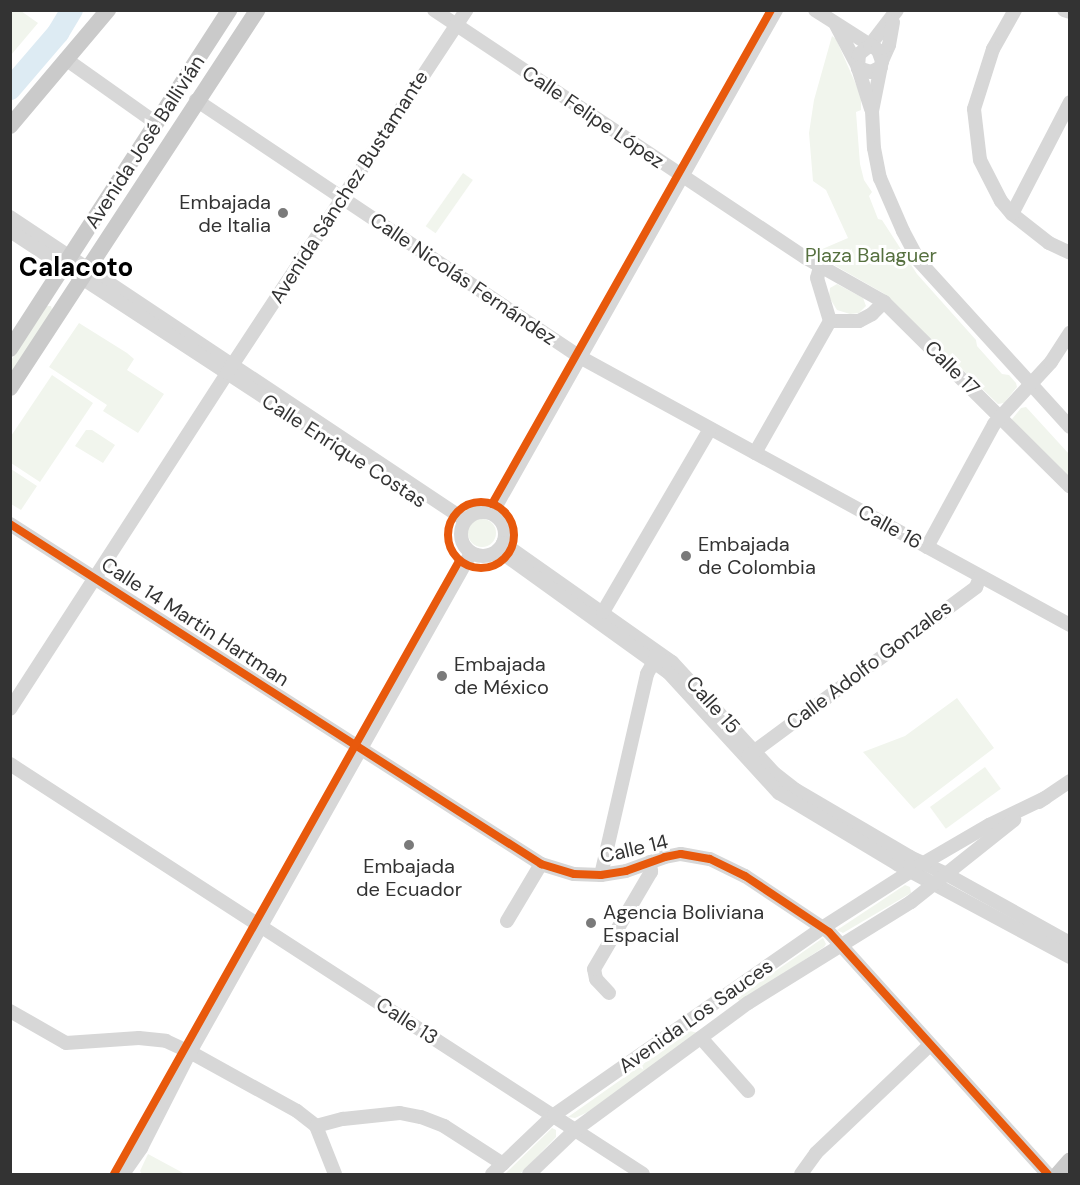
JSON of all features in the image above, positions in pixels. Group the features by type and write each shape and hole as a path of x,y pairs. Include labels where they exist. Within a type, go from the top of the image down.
{"main road":[{"name":"Avenida José Ballivián","path":"10,349 229,10"},
{"path":"163,152 162,138 235,22 235,10"},
{"name":"Avenida José Ballivián","path":"10,388 196,100 257,10"},
{"path":"10,126 108,11"},
{"path":"1058,1174 1070,1160"}],"street":[{"name":"Calle Felipe López","path":"434,10 820,267"},
{"name":"Avenida Sánchez Bustamante","path":"10,709 341,198 466,10"},
{"path":"492,513 578,357 776,10"},
{"path":"815,10 878,50 881,64"},
{"path":"1015,10 993,50 974,109 980,160 1001,201 1012,214 1049,243 1070,253"},
{"path":"1064,10 1070,12"},
{"path":"857,66 859,54 870,45 896,14"},
{"path":"896,14 889,45 881,64 872,111 874,148 880,178 919,261 1070,427"},
{"path":"835,23 857,66 872,111"},
{"path":"67,60 156,123"},
{"path":"857,66 871,72 881,64"},
{"name":"Calle Nicolás Fernández","path":"196,100 578,357 710,429"},
{"path":"1012,214 1070,102"},
{"path":"10,217 84,274"},
{"path":"10,231 67,262"},
{"path":"755,453 830,321 819,291 817,278 820,267"},
{"name":"Calle 17","path":"820,267 884,302 1070,487"},
{"name":"Calle Enrique Costas","path":"84,274 463,525"},
{"path":"830,321 859,321 872,314 884,302"},
{"path":"927,546 1001,417 1051,362 1070,333"},
{"path":"603,612 710,429"},
{"name":"Calle 16","path":"710,429 1070,625"},
{"path":"475,513 492,513 504,529 500,547 484,556 471,553 462,542 463,525 475,513"},
{"name":"Calle 14 Martin Hartman","path":"10,524 361,748"},
{"name":"Calle 15","path":"500,547 603,612 657,656 680,684 750,754 778,777 916,868"},
{"name":"Calle 15","path":"500,547 657,656"},
{"path":"123,1174 141,1148 190,1052 471,553"},
{"name":"Calle Adolfo Gonzales","path":"750,754 976,587 980,577"},
{"path":"601,875 647,674 657,656"},
{"name":"Calle 14","path":"361,748 541,864 574,874 601,875 626,871 681,854 697,856 725,864 822,928 841,945"},
{"name":"Calle 13","path":"10,764 575,1130"},
{"path":"530,1174 575,1130 748,1003 930,886 1070,781"},
{"name":"Avenida Los Sauces","path":"492,1174 554,1115 822,928 989,825 1045,798"},
{"path":"609,993 596,978 594,969 651,872 650,862"},
{"path":"507,921 541,864"},
{"path":"916,868 950,870 1070,943"},
{"path":"916,868 930,886 1070,957"},
{"path":"841,945 1048,1174"},
{"path":"10,1011 66,1043 139,1038 166,1041 190,1052 297,1111 316,1126 335,1174"},
{"path":"701,1038 748,1091"},
{"path":"801,1174 816,1153 930,1045"},
{"path":"316,1126 344,1119 400,1113 421,1117 444,1126 502,1164"},
{"path":"575,1130 643,1174"}],"green space":[{"path":"11,10 21,11 38,23 11,55"},
{"name":"Plaza Balaguer","path":"832,36 836,39 861,96 861,110 856,112 860,164 864,180 872,192 869,196 878,219 882,220 917,274 976,340 977,346 1002,374 1009,375 1016,383 1017,387 1004,403 998,404 883,293 813,253 848,238 826,190 813,181 809,133 814,100"},
{"path":"463,173 473,180 436,233 426,226"},
{"path":"837,284 863,298 866,306 859,313 850,314 837,310 829,297 830,288"},
{"path":"47,306 51,306 52,310 11,374 10,362"},
{"path":"79,323 127,353 134,359 127,370 164,394 138,433 103,411 107,405 49,367"},
{"path":"52,375 93,403 40,482 11,463 11,436"},
{"path":"1026,407 1069,454 1069,491 1008,424 1021,408"},
{"path":"86,430 92,430 115,445 103,463 75,446"},
{"path":"11,469 37,486 21,510 11,504"},
{"path":"482,519 492,523 496,533 492,543 482,547 472,543 468,533 472,523"},
{"path":"957,698 994,748 914,809 863,752 905,736"},
{"path":"985,767 1001,789 946,829 930,807"},
{"path":"905,885 910,887 911,893 843,933 837,930"},
{"path":"823,938 826,944 824,947 740,1002 737,998"},
{"path":"690,1031 698,1033 588,1112 575,1118 568,1117"},
{"path":"552,1128 556,1130 556,1137 520,1174 505,1174"},
{"path":"148,1154 185,1174 142,1174 140,1171"}],"waterway":[{"path":"10,89 58,33 72,10"}],"cycle path":[{"path":"492,504 771,10"},
{"path":"474,502 488,502 500,507 509,516 514,535 512,548 505,559 488,568 474,568 462,563 453,554 448,542 448,528 453,516 462,507 474,502"},
{"path":"10,524 541,864 574,874 601,875 626,871 665,857 681,854 710,859 745,876 829,932 1048,1174"},
{"path":"114,1174 459,561"}],"place":[{"name":"Embajada de Italia","path":"283,213"},
{"name":"Embajada de Colombia","path":"686,556"},
{"name":"Embajada de México","path":"442,676"},
{"name":"Embajada de Ecuador","path":"409,845"},
{"name":"Agencia Boliviana Espacial","path":"591,923"}],"district":[{"name":"Calacoto","path":"76,268"}]}
